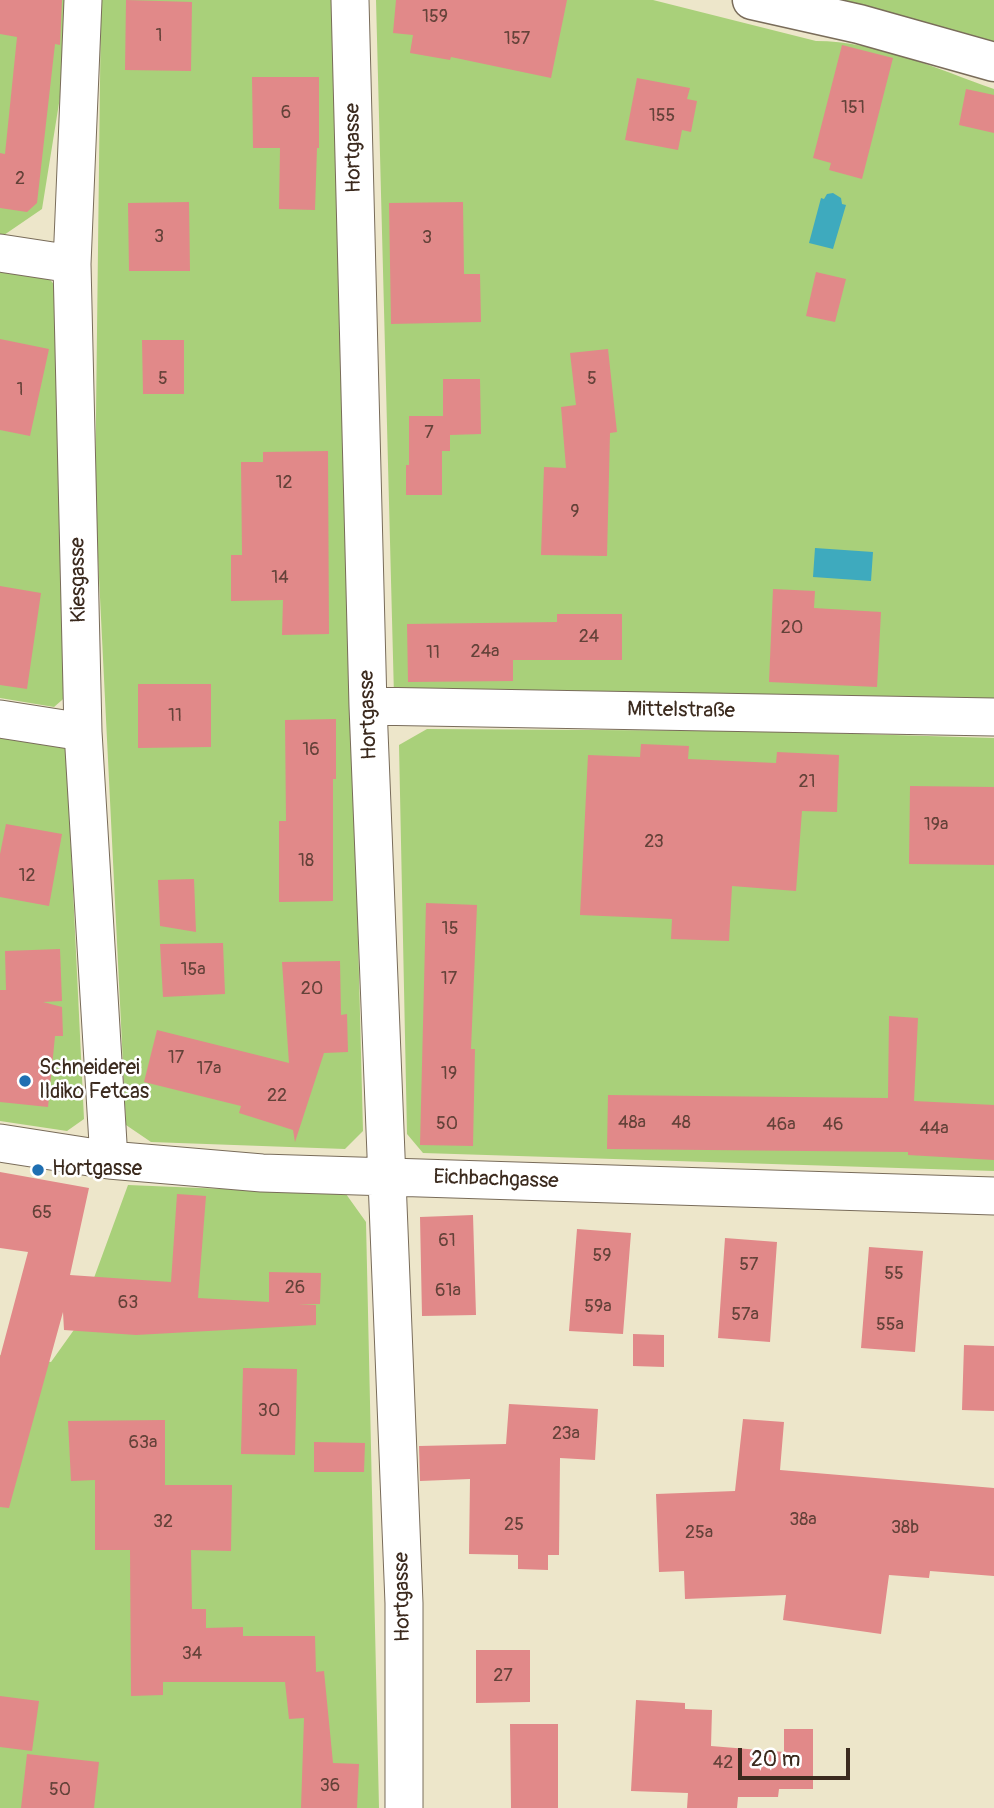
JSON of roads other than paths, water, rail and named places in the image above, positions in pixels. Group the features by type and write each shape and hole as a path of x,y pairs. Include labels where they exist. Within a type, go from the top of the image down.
{"street":[{"name":"Kiesgasse","path":"83,0 72,264 83,732 109,1160"},
{"name":"Hortgasse","path":"351,0 368,706 404,1603 404,1808"},
{"path":"752,0 859,24 994,62"},
{"path":"0,253 72,264"},
{"name":"Mittelstraße","path":"368,706 994,718"},
{"path":"0,719 83,732"},
{"name":"Eichbachgasse","path":"0,1143 109,1160 262,1173 994,1196"}],"water":[{"path":"833,193 846,205 833,249 809,243 821,198"},
{"path":"815,548 873,552 871,581 813,577"}],"place":[{"name":"Schneiderei Ildiko Fetcas","path":"25,1081"},
{"name":"Hortgasse","path":"38,1170"}]}
